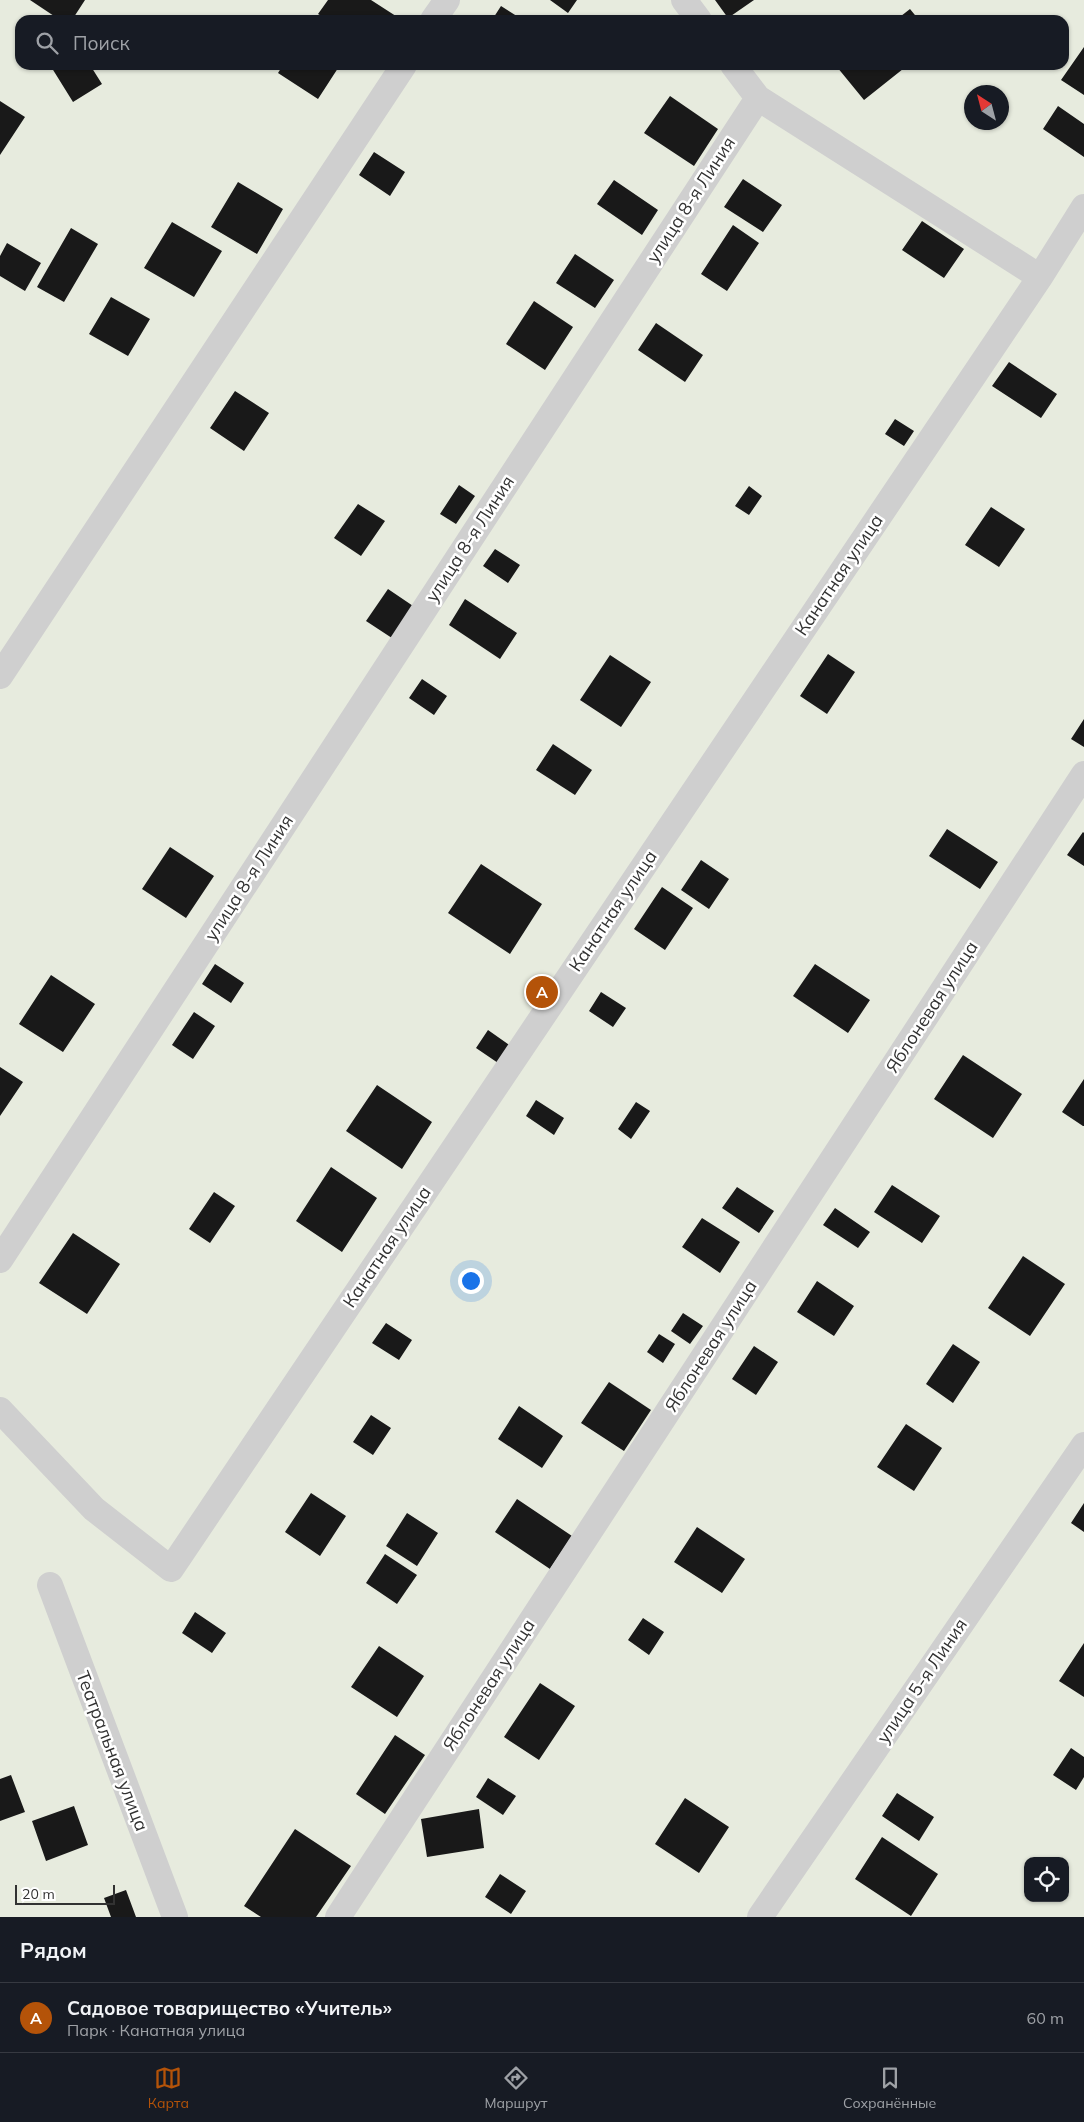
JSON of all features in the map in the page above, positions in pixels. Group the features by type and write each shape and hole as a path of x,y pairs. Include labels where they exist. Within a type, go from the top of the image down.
{"street":[{"path":"436,15 446,0"},
{"path":"684,0 695,15"},
{"path":"0,676 401,70"},
{"path":"737,70 758,98 1040,277"},
{"name":"улица 8-я Линия","path":"0,1260 758,98"},
{"name":"Канатная улица","path":"0,1410 94,1509 171,1569 1040,277 1084,207"},
{"name":"Яблоневая улица","path":"338,1917 1084,774"},
{"name":"улица 5-я Линия","path":"760,1917 1084,1445"},
{"name":"Театральная улица","path":"50,1585 175,1917"}],"shaded area":[{"path":"0,0 1084,0 1084,1917 0,1917"}],"building":[{"path":"30,0 85,0 75,15 52,15"},
{"path":"328,0 371,0 394,15 320,15 318,14"},
{"path":"550,0 577,0 568,13"},
{"path":"715,0 754,0 732,15 726,15"},
{"path":"501,6 515,15 495,15"},
{"path":"910,9 915,15 902,15"},
{"path":"1084,47 1084,95 1061,80"},
{"path":"53,70 93,70 102,84 73,102"},
{"path":"280,70 337,70 318,99 278,73"},
{"path":"839,70 902,70 864,100"},
{"path":"670,96 718,129 694,166 644,133"},
{"path":"0,101 25,117 0,155"},
{"path":"1058,106 1084,124 1084,157 1043,129"},
{"path":"374,152 405,172 390,196 359,175"},
{"path":"743,179 782,205 763,232 724,207"},
{"path":"614,180 658,210 642,235 597,204"},
{"path":"238,182 283,209 257,254 211,227"},
{"path":"922,221 964,249 944,278 902,250"},
{"path":"172,222 222,251 194,297 144,268"},
{"path":"733,225 759,243 727,291 701,274"},
{"path":"71,228 98,244 64,302 37,287"},
{"path":"7,243 41,263 25,291 0,276 0,256"},
{"path":"575,254 614,280 595,308 556,283"},
{"path":"111,297 150,319 128,356 89,334"},
{"path":"534,301 573,327 545,370 506,344"},
{"path":"656,323 703,355 685,382 638,350"},
{"path":"1009,362 1057,394 1041,418 992,386"},
{"path":"235,391 269,413 244,451 210,428"},
{"path":"895,419 914,431 904,446 885,434"},
{"path":"459,485 475,496 456,524 440,514"},
{"path":"749,486 762,496 749,515 735,506"},
{"path":"358,504 385,521 361,556 334,538"},
{"path":"991,507 1025,529 999,567 965,545"},
{"path":"495,549 520,565 508,583 483,566"},
{"path":"388,589 419,610 398,642 366,621"},
{"path":"465,599 517,633 500,659 449,625"},
{"path":"828,654 855,672 827,714 800,696"},
{"path":"610,655 651,682 621,727 580,700"},
{"path":"422,679 447,696 434,715 409,698"},
{"path":"1084,719 1084,747 1071,739"},
{"path":"553,744 592,770 575,795 536,770"},
{"path":"947,829 998,862 980,889 929,856"},
{"path":"1084,833 1084,866 1067,855"},
{"path":"170,847 214,876 186,918 142,889"},
{"path":"701,860 729,879 709,909 681,890"},
{"path":"481,864 542,904 510,954 448,913"},
{"path":"662,887 693,908 665,950 634,929"},
{"path":"215,964 244,983 231,1003 202,984"},
{"path":"815,964 870,1000 848,1033 793,996"},
{"path":"51,975 95,1004 63,1052 19,1024"},
{"path":"601,992 626,1008 613,1027 589,1011"},
{"path":"194,1012 215,1026 193,1059 172,1045"},
{"path":"488,1030 512,1047 501,1065 476,1048"},
{"path":"963,1055 1022,1094 993,1138 934,1099"},
{"path":"0,1067 23,1082 0,1116"},
{"path":"1084,1079 1084,1126 1083,1126 1062,1112"},
{"path":"377,1085 432,1122 402,1169 346,1131"},
{"path":"536,1100 564,1118 554,1135 526,1116"},
{"path":"636,1102 650,1111 631,1139 618,1129"},
{"path":"331,1167 377,1198 342,1252 296,1221"},
{"path":"892,1185 940,1216 922,1243 874,1212"},
{"path":"737,1187 774,1211 759,1233 722,1208"},
{"path":"214,1192 235,1206 210,1243 189,1229"},
{"path":"835,1208 870,1232 858,1248 823,1225"},
{"path":"702,1218 740,1242 720,1273 682,1247"},
{"path":"73,1233 120,1264 87,1314 39,1283"},
{"path":"1023,1256 1065,1284 1030,1336 988,1308"},
{"path":"817,1281 854,1306 834,1336 797,1312"},
{"path":"683,1313 703,1326 690,1344 671,1331"},
{"path":"386,1323 412,1340 399,1360 372,1343"},
{"path":"659,1334 675,1344 663,1363 647,1352"},
{"path":"953,1344 980,1362 953,1403 926,1384"},
{"path":"754,1346 778,1362 756,1395 732,1379"},
{"path":"609,1382 651,1410 624,1451 581,1423"},
{"path":"519,1406 563,1436 542,1468 498,1439"},
{"path":"371,1415 391,1428 373,1455 353,1442"},
{"path":"906,1424 942,1448 914,1491 877,1467"},
{"path":"311,1493 346,1516 320,1556 285,1532"},
{"path":"517,1499 572,1536 550,1569 495,1532"},
{"path":"1084,1503 1084,1532 1071,1523"},
{"path":"407,1513 438,1533 417,1566 386,1546"},
{"path":"697,1527 745,1559 722,1593 674,1562"},
{"path":"385,1554 417,1575 397,1604 366,1583"},
{"path":"195,1612 226,1633 212,1653 182,1633"},
{"path":"643,1618 664,1632 649,1655 628,1640"},
{"path":"1084,1643 1084,1697 1059,1681"},
{"path":"379,1646 424,1676 397,1717 351,1687"},
{"path":"540,1683 575,1706 539,1760 504,1737"},
{"path":"395,1735 425,1755 385,1814 356,1794"},
{"path":"1071,1748 1084,1757 1084,1777 1076,1790 1053,1775"},
{"path":"11,1775 25,1812 0,1821 0,1779"},
{"path":"488,1778 516,1796 503,1815 476,1797"},
{"path":"897,1793 934,1817 919,1841 882,1816"},
{"path":"685,1798 729,1827 699,1873 655,1844"},
{"path":"74,1806 88,1845 46,1861 32,1821"},
{"path":"479,1809 484,1848 427,1857 421,1819"},
{"path":"295,1829 351,1866 316,1917 261,1917 244,1906"},
{"path":"882,1837 938,1874 911,1916 855,1879"},
{"path":"500,1874 526,1891 511,1914 485,1897"},
{"path":"126,1890 136,1917 111,1917 104,1898"}],"place":[{"name":"Садовое товарищество «Учитель»","path":"542,992"}]}
